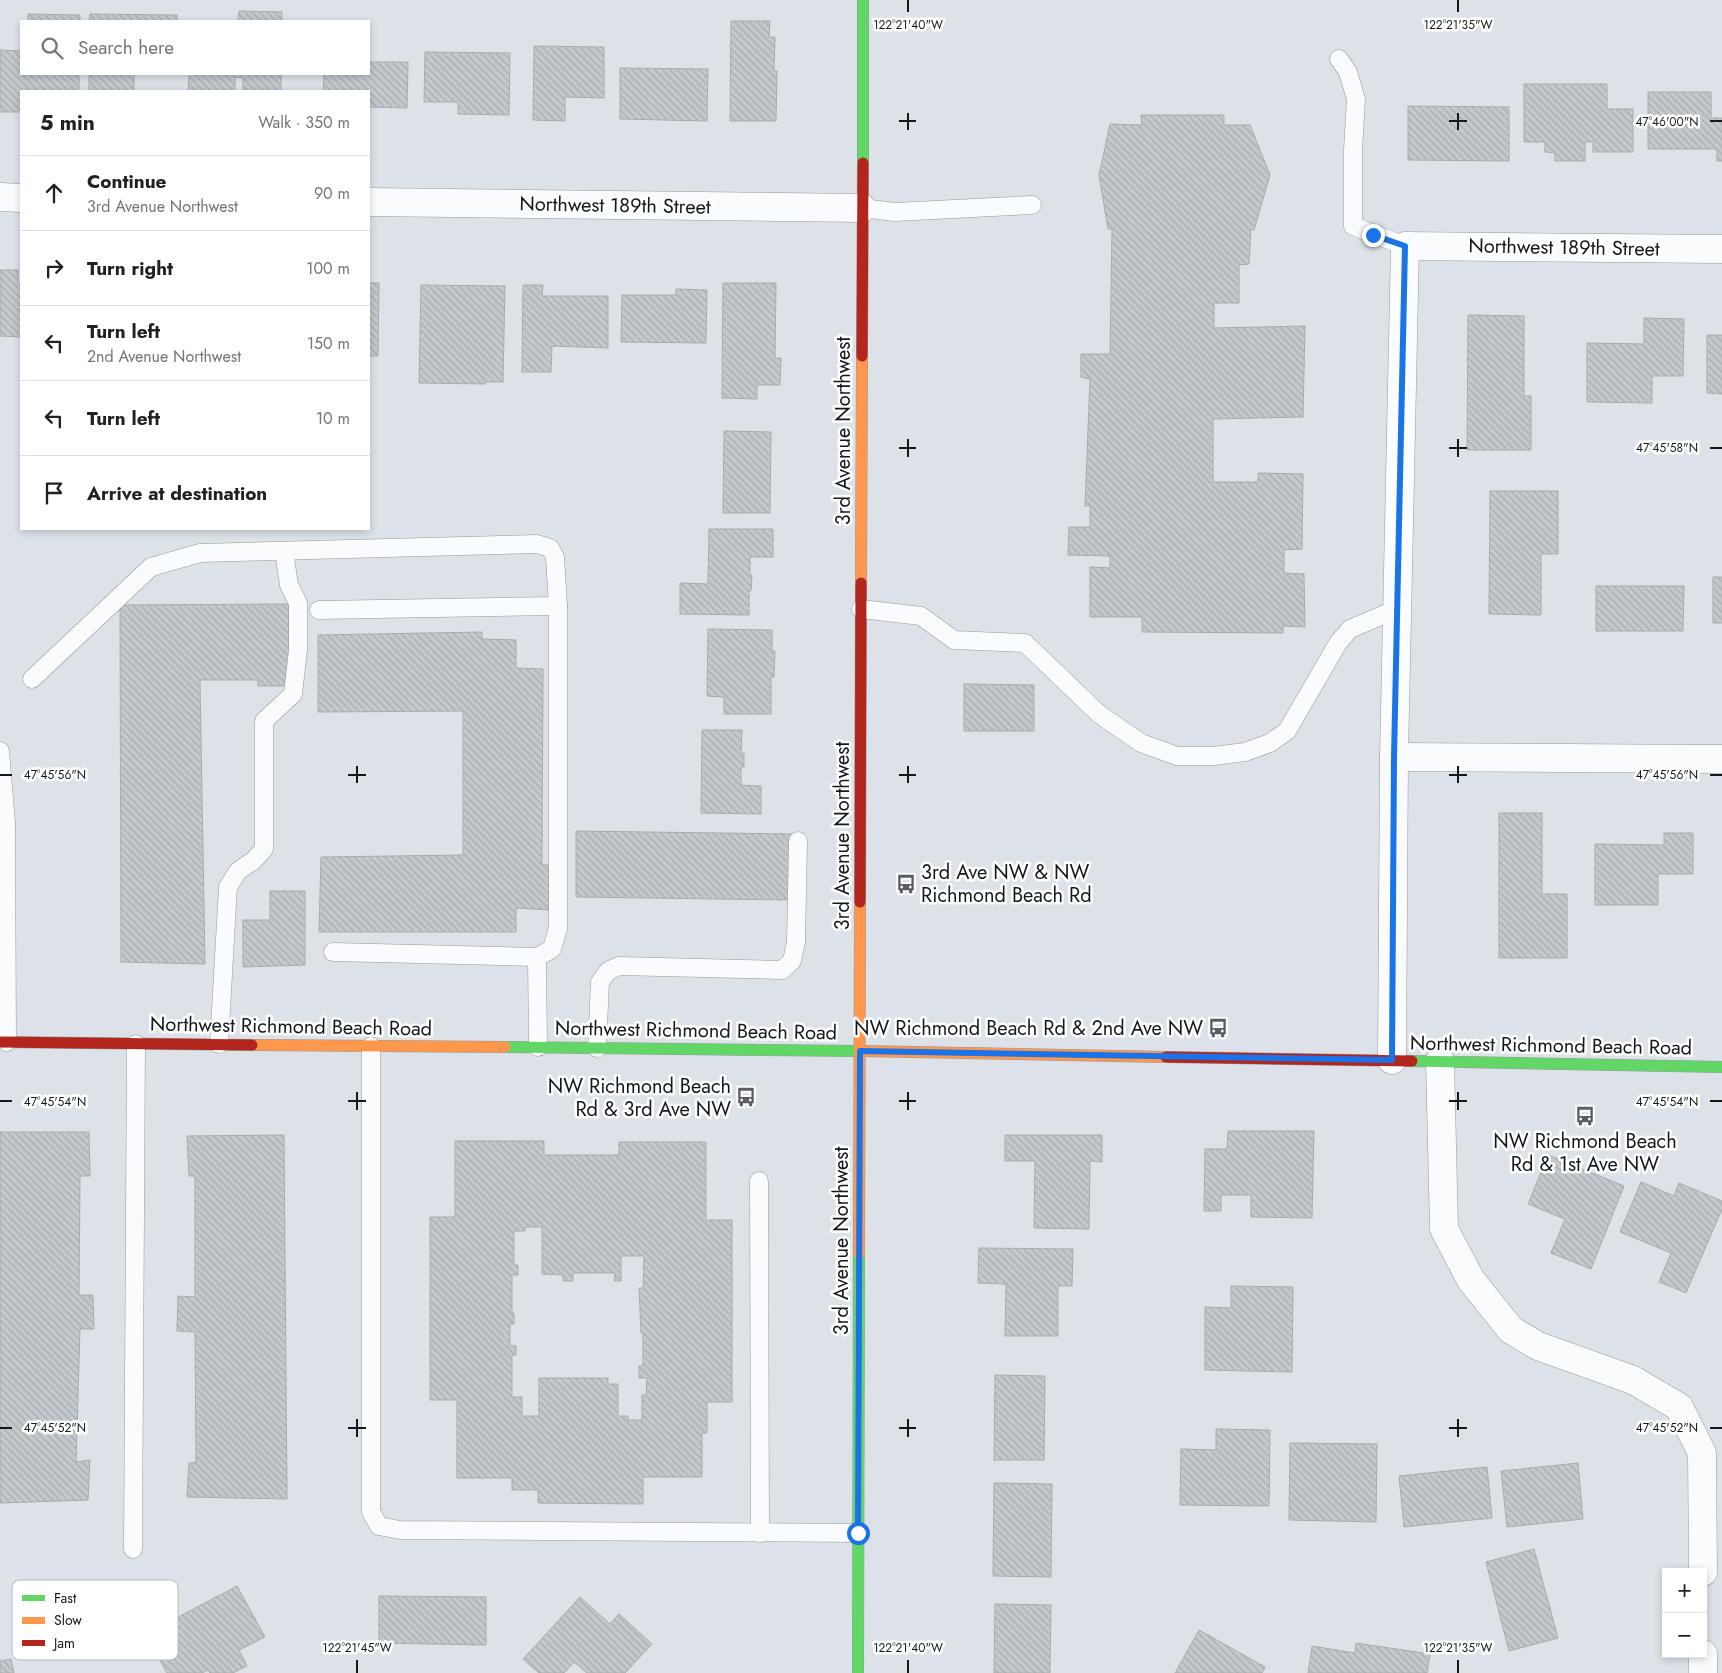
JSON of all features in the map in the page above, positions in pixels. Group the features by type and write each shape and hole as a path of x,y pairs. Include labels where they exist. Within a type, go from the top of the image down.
{"main road":[{"name":"3rd Avenue Northwest","path":"858,1673 863,0"},
{"name":"Northwest Richmond Beach Road","path":"3,1042 860,1051 1722,1067"}],"street":[{"path":"0,198 20,198"},
{"name":"Northwest 189th Street","path":"370,202 862,208"},
{"name":"Northwest 189th Street","path":"1405,246 1722,249"},
{"path":"1392,1060 1394,757 1405,246"},
{"path":"1394,757 1722,759"},
{"path":"1440,1061 1444,1229 1448,1238 1470,1280 1511,1330 1538,1346 1634,1380 1679,1407 1702,1453 1703,1568"},
{"path":"1703,1658 1703,1673"}],"lane":[{"path":"1338,59 1348,72 1356,99 1353,150 1353,226 1405,246"},
{"path":"862,208 895,212 1032,205"},
{"path":"32,678 151,567 200,553 538,544 550,548 554,557 558,606 558,928 552,949 538,957 333,952"},
{"path":"219,1044 228,887 238,871 253,861 264,849 264,721 293,694 298,650 298,603 289,585 284,551"},
{"path":"319,610 558,606"},
{"path":"861,609 921,616 954,640 1025,643 1099,714 1141,743 1177,756 1214,756 1245,752 1270,743 1287,731 1338,643 1350,628 1397,608"},
{"path":"0,751 3,822 3,1042"},
{"path":"597,1048 600,982 608,971 619,966 782,970 792,961 796,942 798,841"},
{"path":"538,957 538,1047"},
{"path":"133,1549 136,1044"},
{"path":"371,1046 371,1512 378,1526 400,1530 858,1533"},
{"path":"759,1181 760,1533"}],"building":[{"path":"239,11 282,12 282,20 238,20"},
{"path":"28,14 80,15 80,20 28,20"},
{"path":"90,14 177,15 177,20 89,20"},
{"path":"731,21 770,21 769,37 775,37 774,71 777,71 776,121 730,121"},
{"path":"534,46 604,47 604,98 565,97 565,121 533,120"},
{"path":"0,50 20,51 20,75 79,75 79,90 20,90 20,112 0,112"},
{"path":"425,52 510,53 509,115 458,114 458,102 424,102"},
{"path":"370,62 408,62 407,108 370,107 370,90 323,90 324,75 370,75"},
{"path":"620,68 708,69 707,121 620,119"},
{"path":"89,75 134,75 134,90 89,90"},
{"path":"189,75 281,75 281,90 243,90 243,78 235,77 235,90 188,90"},
{"path":"1524,84 1607,84 1607,109 1633,109 1633,152 1593,152 1593,142 1585,142 1585,161 1555,161 1555,153 1545,152 1545,142 1524,142"},
{"path":"1648,92 1711,92 1711,118 1722,118 1722,161 1717,161 1717,149 1648,149"},
{"path":"1408,106 1509,107 1509,161 1408,160"},
{"path":"1141,115 1224,115 1224,125 1250,125 1270,175 1254,230 1251,229 1249,264 1239,265 1239,303 1214,303 1214,328 1305,326 1303,417 1213,419 1213,482 1258,482 1258,473 1303,474 1302,549 1284,550 1284,573 1304,574 1305,627 1283,626 1283,633 1142,632 1142,617 1090,617 1090,567 1110,568 1110,556 1068,555 1069,527 1090,527 1090,506 1085,506 1090,379 1081,377 1081,354 1110,354 1112,229 1108,229 1099,175 1110,124 1142,125"},
{"path":"0,270 18,270 18,283 20,283 20,337 0,336"},
{"path":"370,283 379,283 378,356 370,356"},
{"path":"723,283 776,283 775,358 781,358 780,385 757,385 757,399 722,398"},
{"path":"421,285 505,286 503,382 485,382 485,384 419,383"},
{"path":"523,285 543,285 542,296 608,296 608,348 552,346 551,372 522,372"},
{"path":"676,289 707,290 706,343 621,342 622,295 676,295"},
{"path":"1468,315 1524,316 1524,396 1531,396 1531,450 1467,450"},
{"path":"1644,318 1684,319 1683,376 1652,376 1652,403 1587,402 1587,343 1644,344"},
{"path":"1707,335 1722,335 1722,394 1707,393"},
{"path":"724,431 771,432 770,513 723,513"},
{"path":"1490,491 1558,491 1558,554 1541,554 1541,615 1489,614"},
{"path":"709,529 773,529 773,557 750,557 750,575 752,575 751,591 749,591 749,615 680,614 680,583 708,584"},
{"path":"1713,577 1722,577 1722,623 1713,623"},
{"path":"1596,586 1684,586 1683,631 1596,631"},
{"path":"289,604 290,686 258,686 258,680 200,680 205,964 121,962 120,605"},
{"path":"708,629 772,630 772,651 775,651 774,677 771,677 771,714 724,714 724,697 707,696"},
{"path":"482,632 482,639 516,640 516,668 543,669 542,865 551,865 551,910 516,908 516,932 319,932 321,857 463,855 463,711 318,712 318,635"},
{"path":"964,684 1034,685 1034,731 964,731"},
{"path":"702,730 742,730 741,753 744,753 744,767 741,767 741,785 761,786 761,814 701,813"},
{"path":"1499,813 1542,813 1542,894 1567,894 1567,958 1499,958"},
{"path":"576,831 792,834 791,900 576,897"},
{"path":"1664,833 1693,833 1693,874 1658,874 1658,905 1595,905 1595,844 1664,845"},
{"path":"270,891 305,891 305,965 243,967 243,920 270,920"},
{"path":"1228,1131 1314,1131 1312,1218 1251,1217 1251,1195 1221,1195 1221,1211 1204,1211 1205,1149 1227,1149"},
{"path":"0,1132 89,1132 90,1176 80,1176 79,1295 93,1295 94,1329 80,1329 76,1462 90,1460 88,1500 0,1503"},
{"path":"284,1135 287,1499 187,1497 189,1463 196,1462 195,1332 177,1331 178,1296 195,1297 195,1176 189,1176 187,1136"},
{"path":"1005,1135 1102,1135 1102,1162 1090,1161 1089,1229 1034,1228 1035,1161 1005,1161"},
{"path":"455,1141 544,1141 544,1155 619,1155 619,1142 706,1142 706,1220 732,1220 732,1402 707,1402 707,1433 702,1433 702,1477 643,1477 643,1504 538,1503 538,1490 512,1490 512,1478 457,1478 457,1400 430,1400 430,1217 455,1217","holes":["525,1227 542,1227 542,1274 563,1275 563,1281 573,1281 573,1273 615,1273 614,1281 621,1281 621,1256 644,1256 643,1288 639,1288 641,1333 643,1333 643,1366 639,1366 639,1378 647,1378 646,1395 642,1395 642,1420 628,1420 628,1416 618,1416 618,1384 608,1384 608,1378 539,1378 539,1416 522,1416 522,1397 512,1397 512,1355 516,1355 516,1346 510,1346 510,1324 514,1324 514,1313 512,1313 512,1275 518,1275 518,1265 514,1265 514,1231 525,1231"]},
{"path":"1548,1155 1624,1186 1591,1269 1551,1253 1565,1219 1528,1204"},
{"path":"1641,1182 1674,1196 1679,1183 1722,1201 1722,1209 1686,1293 1659,1282 1671,1253 1620,1232"},
{"path":"979,1248 1073,1249 1072,1286 1058,1286 1058,1336 1005,1336 1006,1284 978,1283"},
{"path":"1231,1286 1293,1287 1292,1372 1205,1370 1205,1307 1231,1308"},
{"path":"995,1375 1045,1376 1044,1460 994,1460"},
{"path":"1216,1429 1270,1430 1269,1506 1180,1505 1181,1449 1216,1450"},
{"path":"1290,1443 1377,1444 1376,1522 1289,1520"},
{"path":"1578,1463 1583,1519 1507,1527 1501,1471"},
{"path":"1487,1467 1492,1518 1404,1527 1399,1476"},
{"path":"994,1483 1052,1484 1051,1577 993,1576"},
{"path":"1534,1549 1558,1638 1509,1651 1486,1562"},
{"path":"237,1586 265,1637 239,1650 247,1666 233,1673 210,1673 208,1670 202,1673 167,1673 160,1660 178,1660 178,1617"},
{"path":"379,1596 486,1597 486,1645 379,1643"},
{"path":"580,1597 610,1624 619,1614 652,1644 625,1673 587,1673 574,1662 564,1673 539,1673 523,1659"},
{"path":"995,1604 1051,1605 1050,1673 994,1673"},
{"path":"1199,1630 1265,1667 1262,1673 1175,1673"},
{"path":"1356,1643 1430,1654 1427,1673 1308,1673 1312,1646 1355,1653"},
{"path":"11,1659 14,1673 0,1673 0,1661"}],"traffic: fast":[{"path":"863,0 863,163"},
{"path":"505,1047 862,1051"},
{"path":"1412,1061 1722,1067"},
{"path":"858,1673 859,1254"}],"traffic: slow":[{"path":"861,583 862,356"},
{"path":"859,1254 860,902"},
{"path":"252,1045 505,1047"},
{"path":"862,1051 1166,1057"}],"traffic: jam":[{"path":"862,356 863,163"},
{"path":"860,902 861,583"},
{"path":"0,1042 252,1045"},
{"path":"1166,1057 1412,1061"}],"place":[{"name":"3rd Ave NW & NW Richmond Beach Rd","path":"906,884"},
{"name":"NW Richmond Beach Rd & 2nd Ave NW","path":"1218,1028"},
{"name":"NW Richmond Beach Rd & 3rd Ave NW","path":"746,1097"},
{"name":"NW Richmond Beach Rd & 1st Ave NW","path":"1585,1116"}],"route":[{"path":"858,1533 860,1051 1392,1060 1394,757 1405,246 1373,235"}]}
